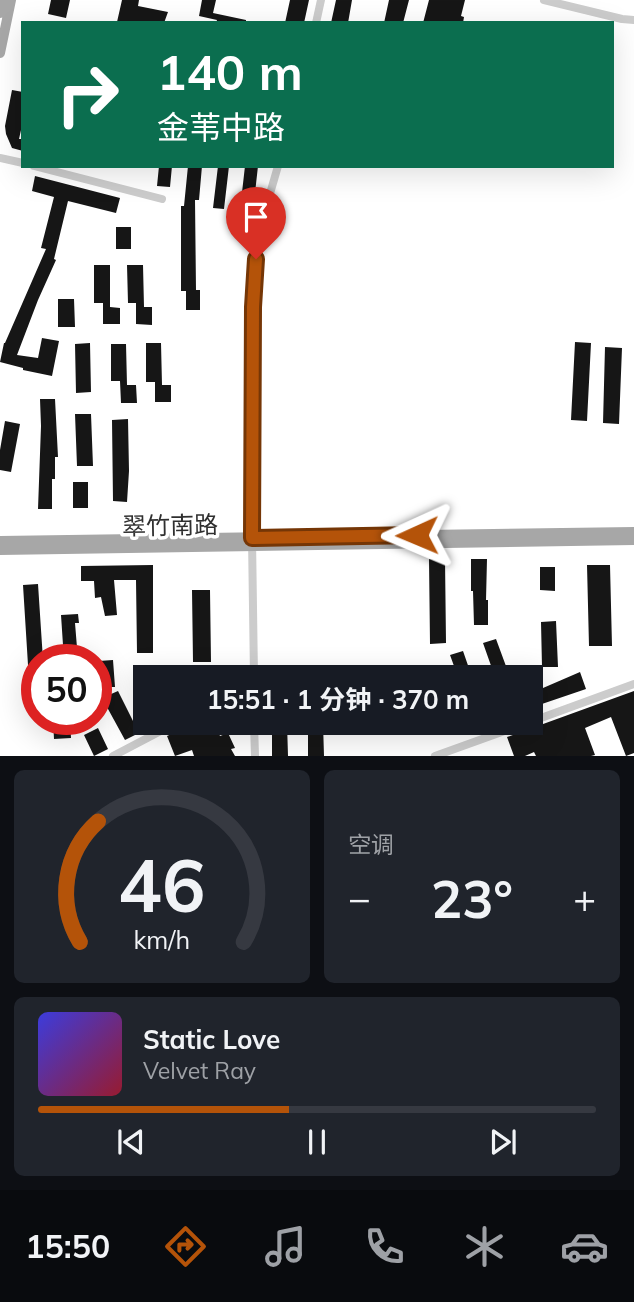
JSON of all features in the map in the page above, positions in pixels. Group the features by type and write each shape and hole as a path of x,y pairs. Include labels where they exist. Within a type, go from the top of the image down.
{"main road":[{"path":"0,13 2,0"},
{"path":"0,53 11,0"},
{"name":"翠竹南路","path":"0,550 634,532"},
{"name":"翠竹南路","path":"0,541 634,540"}],"street":[{"path":"316,21 321,0"},
{"path":"544,0 634,20"},
{"path":"0,158 21,163"},
{"path":"42,168 162,198"},
{"path":"254,665 253,307 258,235 277,168"},
{"path":"543,717 634,684"},
{"path":"113,756 153,735"},
{"path":"254,735 254,756"},
{"path":"435,756 493,735"}],"building":[{"path":"51,0 70,0 66,18 48,14"},
{"path":"122,0 139,0 138,6 168,12 165,21 117,21"},
{"path":"202,0 216,0 213,13 246,21 217,21 199,16"},
{"path":"290,0 309,0 304,21 285,21"},
{"path":"336,0 352,0 348,21 331,21"},
{"path":"389,0 409,0 404,21 384,21"},
{"path":"429,0 465,0 461,16 464,17 463,21 424,21"},
{"path":"12,90 21,92 21,150 12,148 5,126"},
{"path":"159,168 172,168 170,187 157,186"},
{"path":"188,168 202,168 199,200 195,200 196,290 200,290 200,310 186,310 186,291 181,291 181,206 184,206"},
{"path":"218,168 229,168 224,209 213,208"},
{"path":"245,168 258,168 252,220 239,219"},
{"path":"35,176 120,198 116,213 68,201 54,259 56,260 17,355 38,358 42,338 59,341 52,376 0,362 4,343 46,249 41,248 54,197 32,191"},
{"path":"116,227 131,227 131,249 116,249"},
{"path":"94,265 110,265 110,307 120,308 120,324 103,324 103,303 94,303"},
{"path":"127,265 143,265 144,307 152,307 152,325 136,324 136,303 128,303"},
{"path":"58,299 74,299 75,327 58,327"},
{"path":"575,342 591,343 587,421 571,420"},
{"path":"90,343 91,392 76,393 75,344"},
{"path":"146,343 161,343 162,385 171,385 171,402 155,402 155,382 146,382"},
{"path":"111,344 126,344 127,385 136,385 137,403 121,403 120,381 111,381"},
{"path":"605,347 622,348 619,424 603,423"},
{"path":"40,399 55,399 58,457 55,457 55,479 52,479 52,509 38,509"},
{"path":"75,414 91,414 93,466 77,466"},
{"path":"128,419 127,502 113,501 112,420"},
{"path":"5,421 20,424 11,472 0,470"},
{"path":"73,482 88,482 88,508 73,508"},
{"path":"429,559 445,559 446,643 430,644"},
{"path":"471,559 487,559 488,625 474,625"},
{"path":"153,565 153,653 137,653 136,580 114,580 117,615 105,616 101,597 95,598 94,581 81,581 81,566"},
{"path":"587,565 610,565 612,646 589,646"},
{"path":"540,567 555,567 555,591 540,590"},
{"path":"38,584 42,644 27,644 23,585"},
{"path":"192,590 210,590 211,662 193,662"},
{"path":"78,614 79,623 75,623 77,644 63,644 61,615"},
{"path":"556,621 558,667 542,665 541,622"},
{"path":"496,639 506,665 491,665 483,643"},
{"path":"463,651 468,665 454,665 450,655"},
{"path":"113,660 115,687 112,687"},
{"path":"580,672 586,689 543,704 543,688"},
{"path":"118,691 133,721 135,735 125,740 112,716 112,694"},
{"path":"634,691 634,753 626,756 611,717 585,728 595,755 536,756 534,752 525,756 514,756 507,737 543,735 543,724"},
{"path":"54,735 71,735 71,738 54,739"},
{"path":"84,735 101,735 108,749 94,756"},
{"path":"229,735 235,748 231,749 235,756 194,756 192,750 175,756 167,736"},
{"path":"272,735 287,735 288,756 272,756"},
{"path":"308,735 323,735 324,756 308,756"}],"route":[{"path":"256,259 253,307 252,538 417,535"}]}
